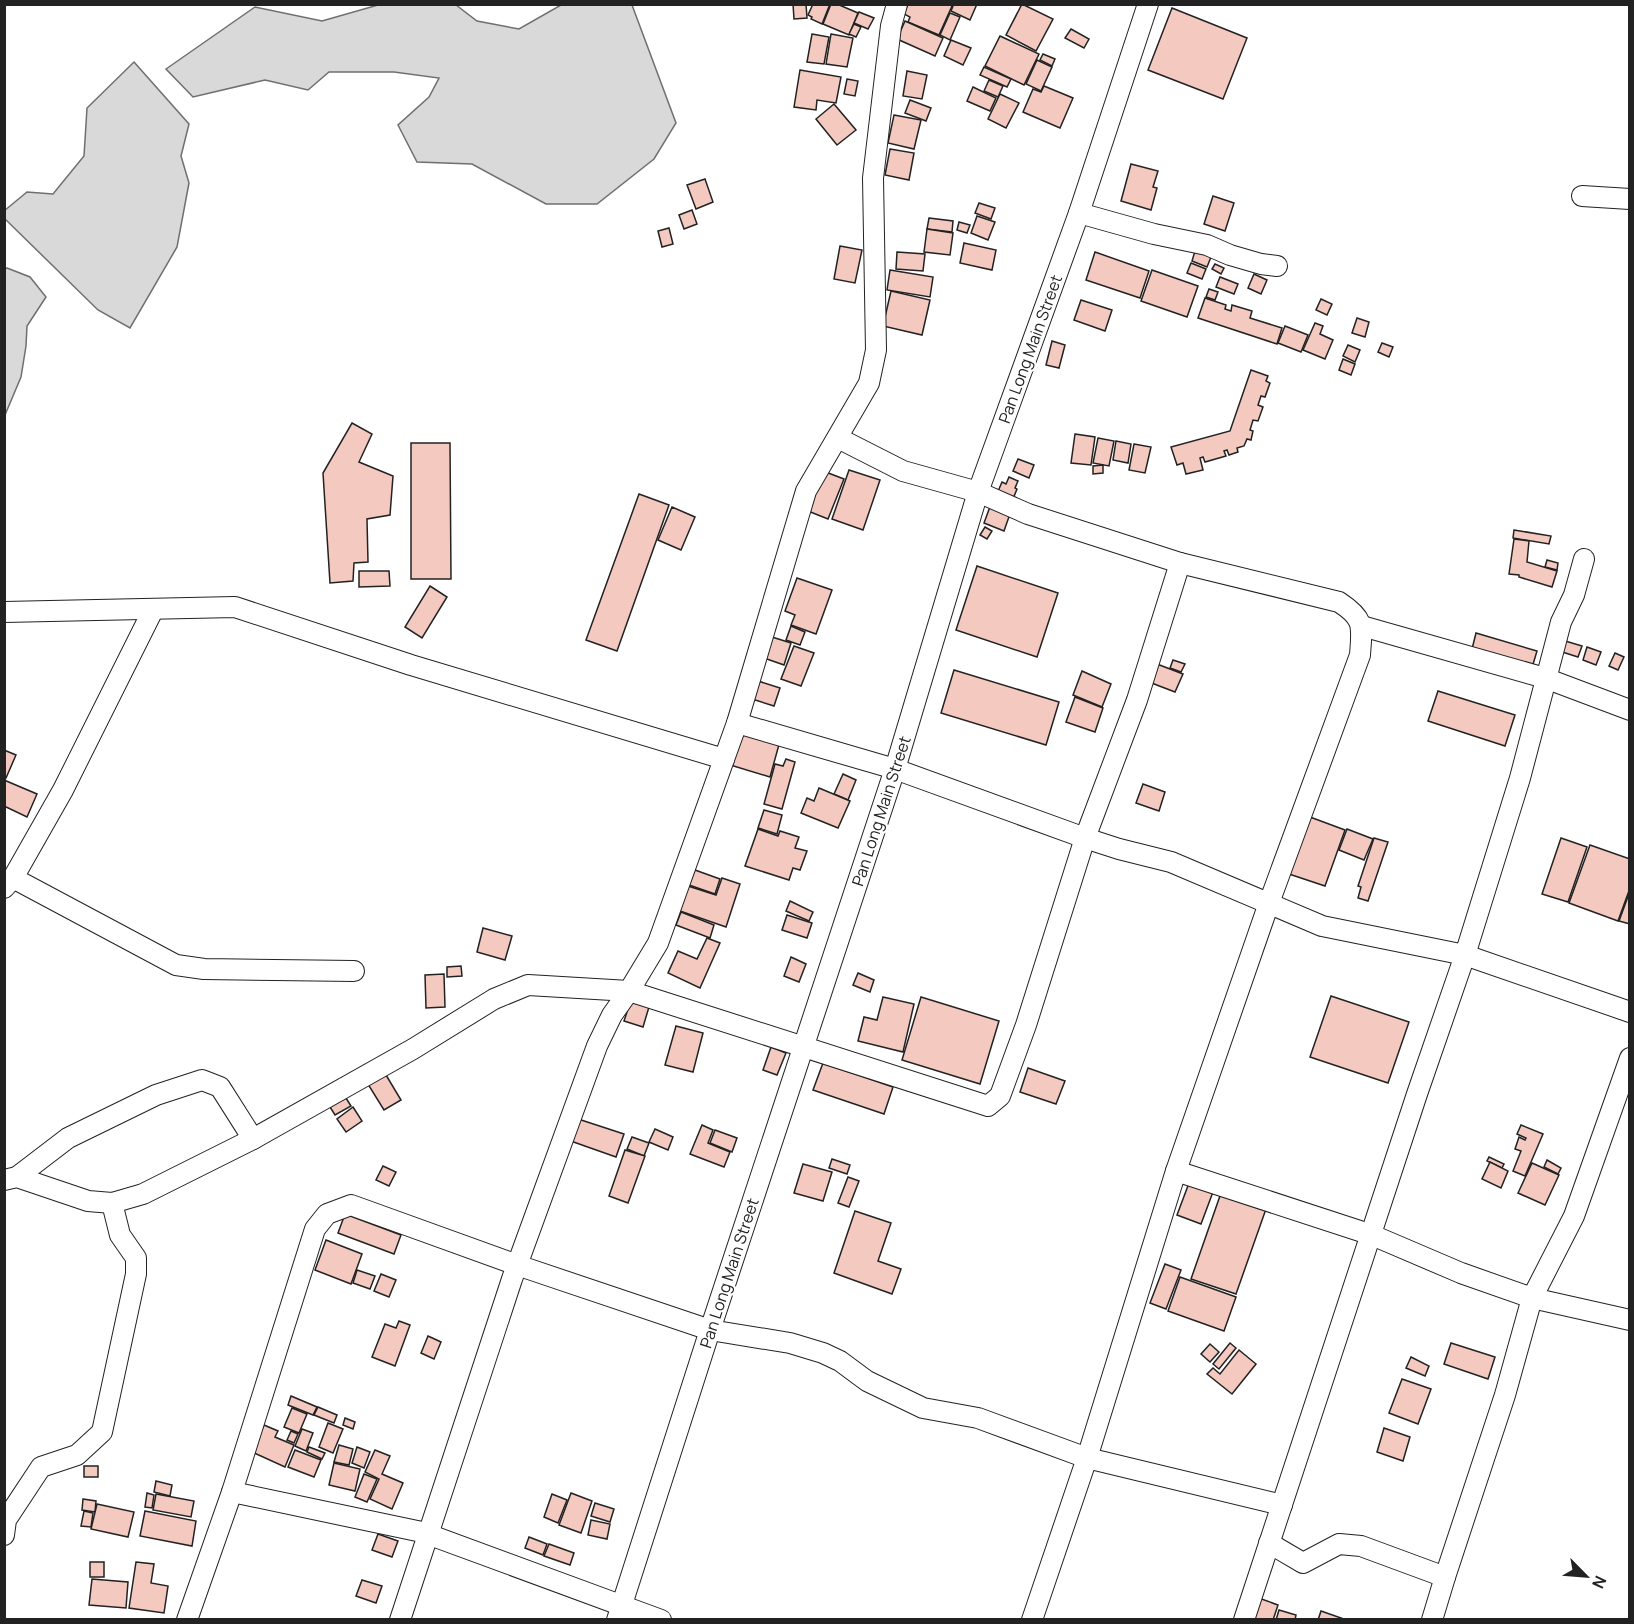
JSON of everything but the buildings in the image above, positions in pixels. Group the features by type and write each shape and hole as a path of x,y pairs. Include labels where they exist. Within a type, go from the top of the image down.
{"street":[{"path":"400,1620 517,1265 597,1046 612,1015 629,992 658,943 737,723 806,491 869,383 876,350 873,178 891,26 897,4"},
{"name":"Pan Long Main Street","path":"619,1613 802,1047 895,769 978,492 1079,213 1148,4"},
{"path":"1582,196 1629,199"},
{"path":"1079,213 1154,234 1208,245 1230,255 1277,266"},
{"path":"838,438 903,471 978,492 1014,510 1180,563 1339,602 1353,612 1362,626 1360,655 1269,903 1176,1171 1088,1458 1032,1620"},
{"path":"1244,1620 1372,1235 1416,1094 1465,955 1520,778 1561,622 1574,595 1584,559"},
{"path":"11,1178 88,1201 112,1203 143,1194 253,1139 413,1049 494,999 528,985 629,992 988,1106 1000,1096 1026,1025 1085,838 1137,700 1180,563"},
{"path":"4,612 236,607 411,665 724,759"},
{"path":"153,610 63,790 9,883 176,965 204,969 354,971"},
{"path":"1362,626 1545,678 1629,710"},
{"path":"737,723 895,769 1085,838 1172,862 1322,926 1465,955 1629,1012"},
{"path":"1432,1620 1505,1395 1532,1298 1574,1216 1629,1058"},
{"path":"11,1178 68,1138 156,1095 202,1080 220,1087 253,1139"},
{"path":"1176,1171 1372,1235 1461,1273 1532,1298 1629,1320"},
{"path":"4,1535 6,1520 41,1467 77,1455 102,1432 136,1274 136,1258 120,1236 112,1203"},
{"path":"187,1620 232,1492 315,1229 327,1214 351,1205 517,1265 710,1330 790,1343 823,1353 840,1361 867,1381 923,1408 978,1418 1088,1458 1282,1504"},
{"path":"232,1492 422,1532 619,1613 661,1620"},
{"path":"1269,1543 1303,1563 1339,1544 1360,1546 1445,1576"}],"shaded area":[{"path":"378,5 456,5 477,21 519,29 561,5 632,5 676,123 654,159 597,204 546,204 472,164 417,162 398,125 429,97 439,78 394,72 329,72 308,90 265,80 193,97 166,69 255,7 322,21"},
{"path":"134,62 189,124 181,156 189,183 177,247 130,328 98,310 5,219 4,211 27,192 53,194 84,156 87,108"},
{"path":"7,268 30,277 46,297 27,326 21,377 5,415 4,269"}]}
